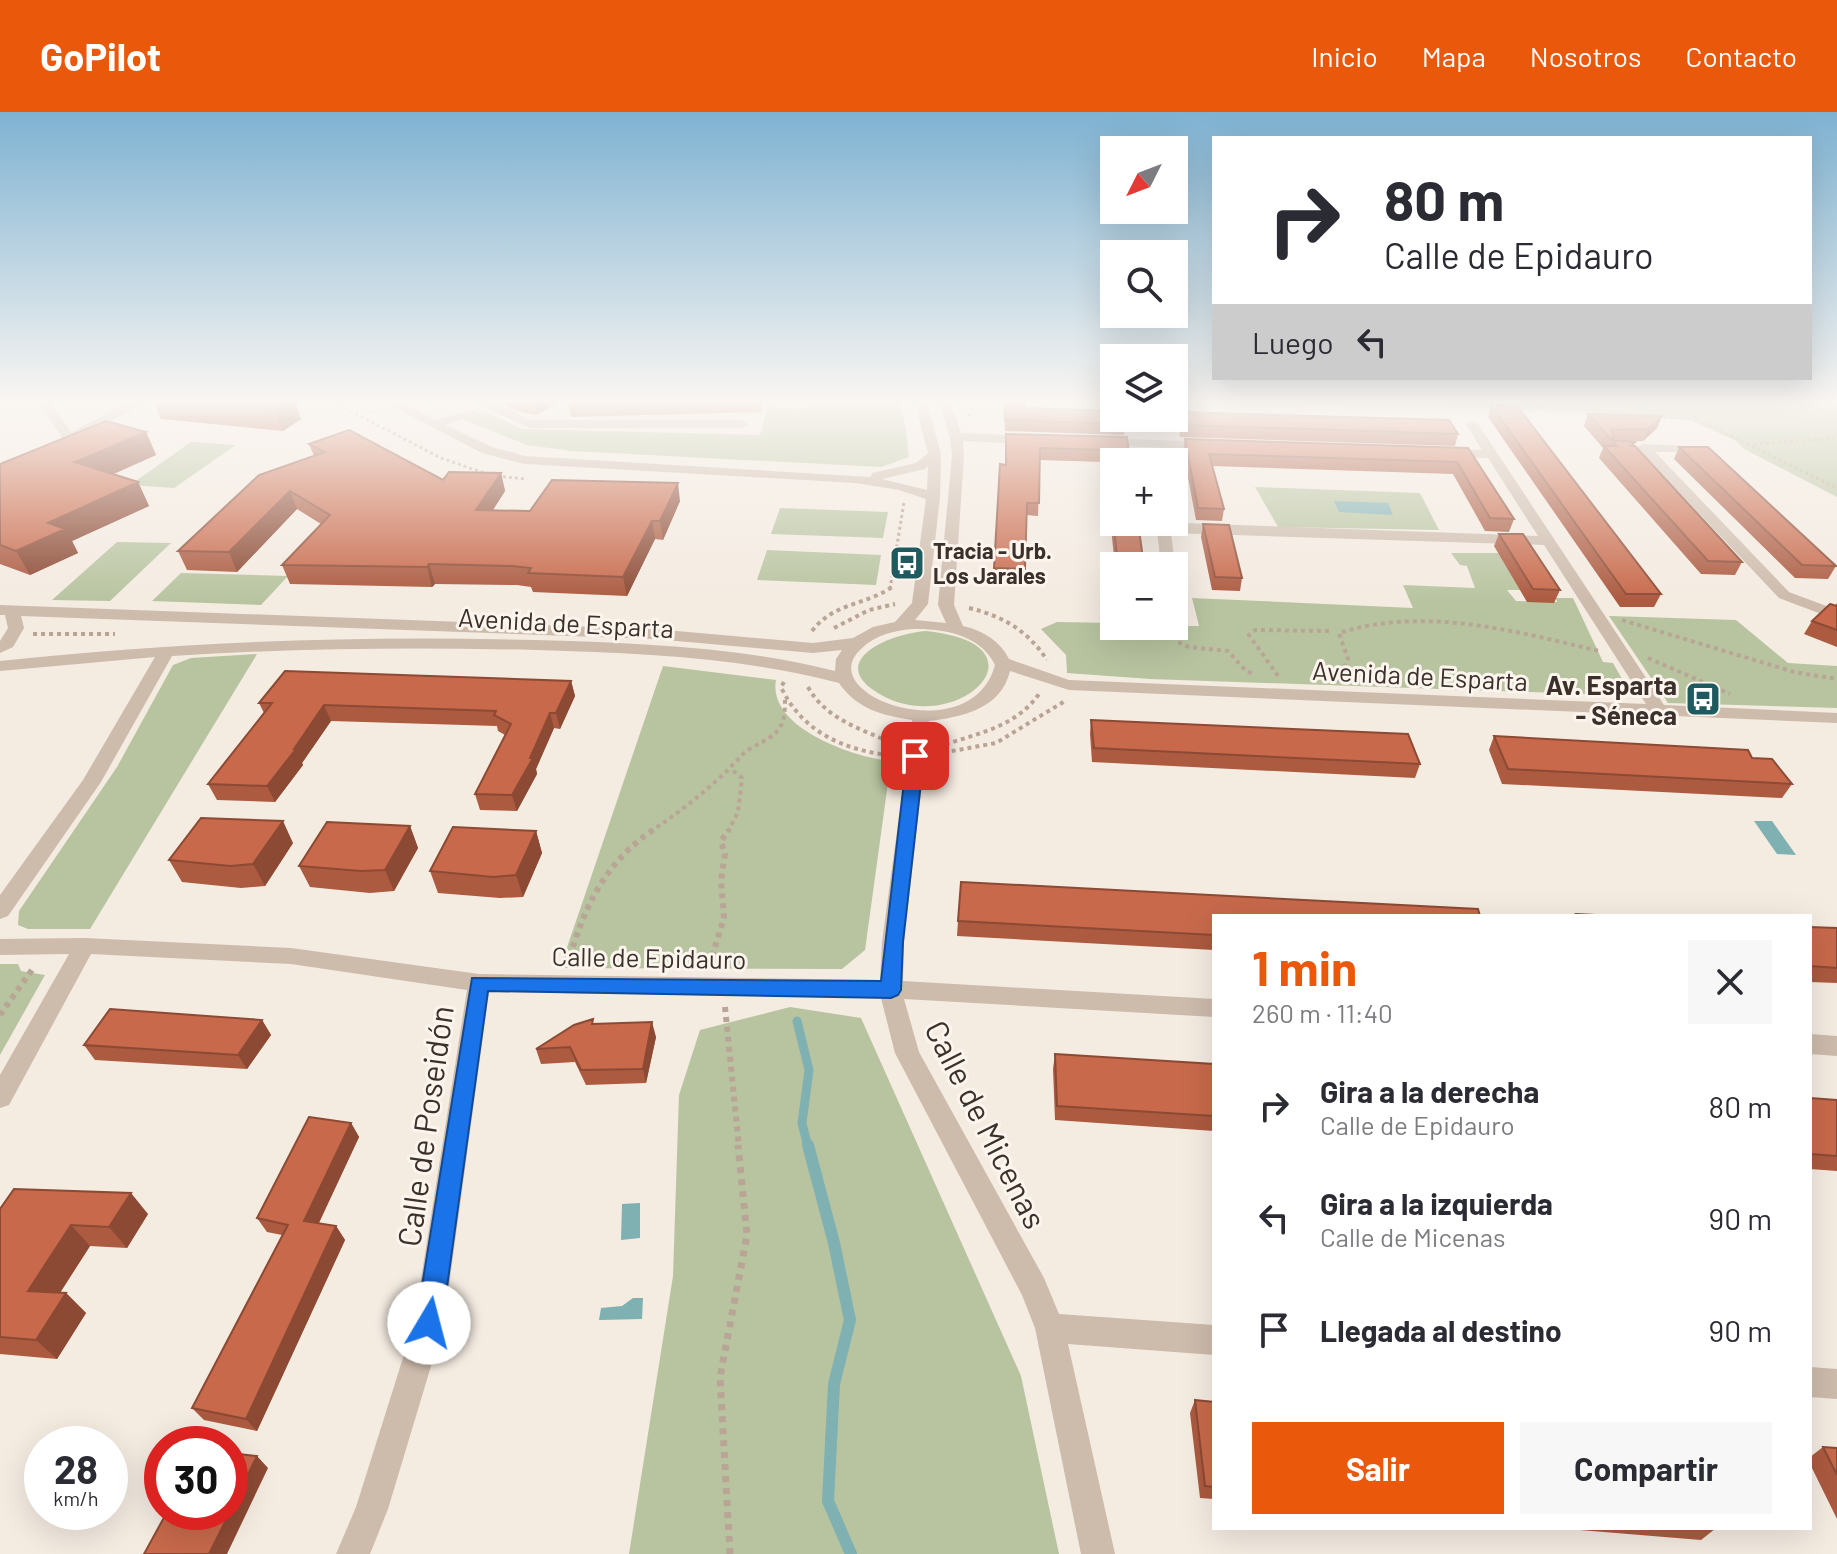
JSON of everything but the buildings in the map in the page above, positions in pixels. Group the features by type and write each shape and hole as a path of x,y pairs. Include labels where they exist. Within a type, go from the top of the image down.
{"street":[{"path":"652,467 856,479 902,486 933,497"},
{"path":"856,479 896,474 916,467"},
{"path":"901,625 920,604 934,467"},
{"path":"956,628 946,605 957,467"},
{"path":"1500,467 1597,616 1612,648 1659,711"},
{"path":"1656,467 1784,595 1837,615"},
{"path":"1188,526 1548,541"},
{"name":"Avenida de Esparta","path":"6,611 654,634 813,648 857,643"},
{"name":"Avenida de Esparta","path":"0,648 7,644 16,628 6,611"},
{"path":"284,643 303,628 301,621"},
{"path":"929,624 956,628 988,642 1004,663 1004,676 998,689 985,700 945,714 903,714 871,705 844,679 842,666 847,654 857,643 876,632 901,625 929,624"},
{"name":"Avenida de Esparta","path":"0,666 167,650 284,643 455,642 639,649 806,667 844,679"},
{"path":"0,911 91,782 167,650"},
{"name":"Avenida de Esparta","path":"1004,663 1069,685 1837,718"},
{"name":"Calle de Micenas","path":"921,716 893,942 891,990 896,1021 907,1053 1034,1288 1050,1328 1098,1554"},
{"path":"0,1098 85,946"},
{"name":"Calle de Epidauro","path":"0,947 85,946 291,956 479,983 891,990 1212,1008"},
{"name":"Calle de Poseidón","path":"353,1554 372,1509 429,1323 479,983"},
{"path":"1812,1044 1837,1046"},
{"path":"1050,1328 1212,1340"},
{"path":"1812,1382 1837,1384"}],"path":[{"path":"1797,467 1837,488"},
{"path":"813,648 810,634 819,617 841,605 877,597 892,588 905,500"},
{"path":"915,756 1013,721 1035,703 1047,680 1050,665 1039,646 1022,630 997,615 946,605"},
{"path":"1597,616 1654,628 1794,672 1837,679"},
{"path":"1340,674 1348,659 1339,633 1381,621 1474,627 1612,648 1737,697"},
{"path":"1274,681 1282,684 1249,635 1255,630 1330,631"},
{"path":"1179,640 1189,647 1228,651 1246,671 1266,679"},
{"path":"806,667 805,681 816,702 836,718 867,734 890,741 915,756"},
{"path":"563,984 575,938 602,878 643,837 688,806 731,769 743,754 778,731 785,714 781,687 787,678 806,667"},
{"path":"785,699 801,719 824,736 879,755 915,756 960,752 996,743 1062,702 1074,698"},
{"path":"730,1554 720,1377 747,1235 713,986 724,918 721,880 725,854 721,841 732,830 741,797 742,778 731,769"},
{"path":"0,1015 49,946"}],"green space":[{"path":"155,467 204,467 174,488 130,485"},
{"path":"1779,467 1837,467 1837,497"},
{"path":"1255,487 1420,493 1439,530 1278,527"},
{"path":"780,508 888,512 883,538 771,534"},
{"path":"117,542 171,543 110,601 52,600"},
{"path":"767,550 881,555 876,585 757,580"},
{"path":"1451,553 1501,553 1523,590 1507,590 1516,601 1557,602 1556,598 1573,598 1603,662 1613,663 1626,686 1613,686 1617,695 1150,679 1067,673 1066,655 1041,629 1057,622 1100,623 1100,640 1188,640 1188,626 1199,626 1192,598 1413,608 1403,585 1475,588 1467,566 1460,565"},
{"path":"181,573 288,576 261,605 152,601"},
{"path":"1609,616 1736,620 1788,663 1837,666 1837,708 1668,703"},
{"path":"926,631 964,639 983,652 988,668 981,683 965,696 941,705 914,706 885,697 867,685 859,673 859,662 866,653 894,638"},
{"path":"257,654 90,929 28,929 18,925 19,911 117,767 173,665 191,658"},
{"path":"663,666 776,680 777,697 785,712 799,726 836,747 891,761 865,950 842,969 560,968"},
{"path":"0,964 18,964 21,971 45,975 0,1055"},
{"path":"790,1007 861,1018 1021,1376 1059,1554 629,1554 673,1276 679,1095 700,1030"}],"water":[{"path":"1334,501 1388,503 1393,515 1339,512"},
{"path":"1754,821 1772,821 1796,855 1777,854"},
{"path":"640,1203 640,1238 621,1240 622,1204"},
{"path":"633,1298 643,1298 642,1319 599,1320 601,1308 622,1306"}],"waterway":[{"path":"797,1021 809,1070 802,1123 808,1147"},
{"path":"808,1145 834,1243 850,1320 834,1384 828,1501 851,1554"}],"place":[{"name":"Tracia - Urb. Los Jarales","path":"907,563"},
{"name":"Av. Esparta - Séneca","path":"1703,699"}],"route":[{"path":"429,1323 479,983 891,990 893,942 915,756"}]}
